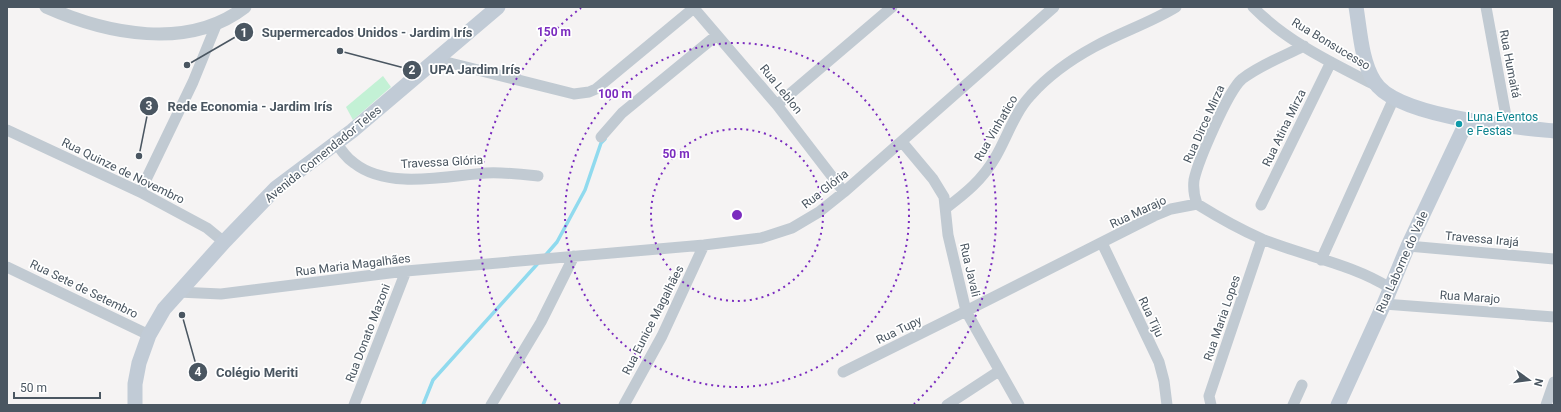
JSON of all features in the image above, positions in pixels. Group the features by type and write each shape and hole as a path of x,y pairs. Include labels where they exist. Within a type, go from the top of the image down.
{"main road":[{"name":"Avenida Comendador Teles","path":"135,405 139,363 149,335 164,310 178,292 276,188 438,60 498,7"},
{"path":"1356,7 1367,64 1374,81 1378,86 1394,98 1410,105 1467,121 1508,127 1554,131"},
{"name":"Rua Laborne do Vale","path":"1338,405 1384,304 1408,246 1467,121"}],"street":[{"path":"46,7 67,16 93,24 136,33 191,31 217,23 245,7"},
{"path":"438,60 574,94 583,94 596,89 694,7"},
{"name":"Rua Leblon","path":"694,7 777,105 844,192"},
{"path":"777,105 892,7"},
{"name":"Rua Glória","path":"551,257 704,245 761,238 792,228 819,212 844,192 1054,7"},
{"name":"Rua Vinhatico","path":"946,208 971,189 986,173 1021,109 1030,95 1044,82 1094,47 1158,18 1176,7"},
{"name":"Rua Bonsucesso","path":"1253,7 1260,14 1304,46 1331,62 1378,86"},
{"name":"Rua Humaitá","path":"1486,7 1508,127"},
{"path":"140,192 193,82 217,23"},
{"path":"601,137 613,121 626,109 722,39"},
{"name":"Rua Dirce Mirza","path":"1197,204 1193,192 1197,169 1236,85 1252,72 1304,46"},
{"name":"Rua Atina Mirza","path":"1261,204 1331,62"},
{"path":"1321,260 1394,98"},
{"name":"Rua Quinze de Novembro","path":"7,130 140,192 207,228 224,242"},
{"name":"Travessa Glória","path":"336,142 345,156 364,170 400,179 443,178 505,172 538,176"},
{"name":"Rua Javali","path":"902,142 940,187 946,208 948,235 966,311 1019,405"},
{"path":"1197,204 1230,224 1262,239 1365,275 1390,288"},
{"name":"Rua Marajo","path":"966,311 1154,216 1171,210 1197,204"},
{"name":"Rua Maria Lopes","path":"1211,405 1209,396 1262,239"},
{"name":"Rua Tiju","path":"1102,243 1158,362 1164,381 1167,405"},
{"name":"Rua Eunice Magalhães","path":"624,405 662,336 704,245"},
{"name":"Travessa Irajá","path":"1408,246 1554,259"},
{"path":"491,405 541,322 574,256"},
{"name":"Rua Maria Magalhães","path":"178,292 221,294 406,271 551,257"},
{"name":"Rua Sete de Setembro","path":"7,267 149,335"},
{"name":"Rua Donato Mazoni","path":"354,405 406,271"},
{"name":"Rua Marajo","path":"1384,304 1554,317"},
{"name":"Rua Tupy","path":"843,372 966,311"},
{"path":"947,405 999,371"},
{"path":"1546,405 1554,382"},
{"path":"1293,405 1302,385"}],"green space":[{"path":"383,76 391,87 353,120 346,107"}],"waterway":[{"path":"544,257 557,242 585,190 601,143 605,139"},
{"path":"423,405 433,380 540,261"}],"place":[{"name":"UPA Jardim Irís","path":"340,51"},
{"name":"Supermercados Unidos - Jardim Irís","path":"187,65"},
{"name":"Luna Eventos e Festas","path":"1459,124"},
{"name":"Rede Economia - Jardim Irís","path":"139,156"},
{"name":"Colégio Meriti","path":"182,315"}]}
